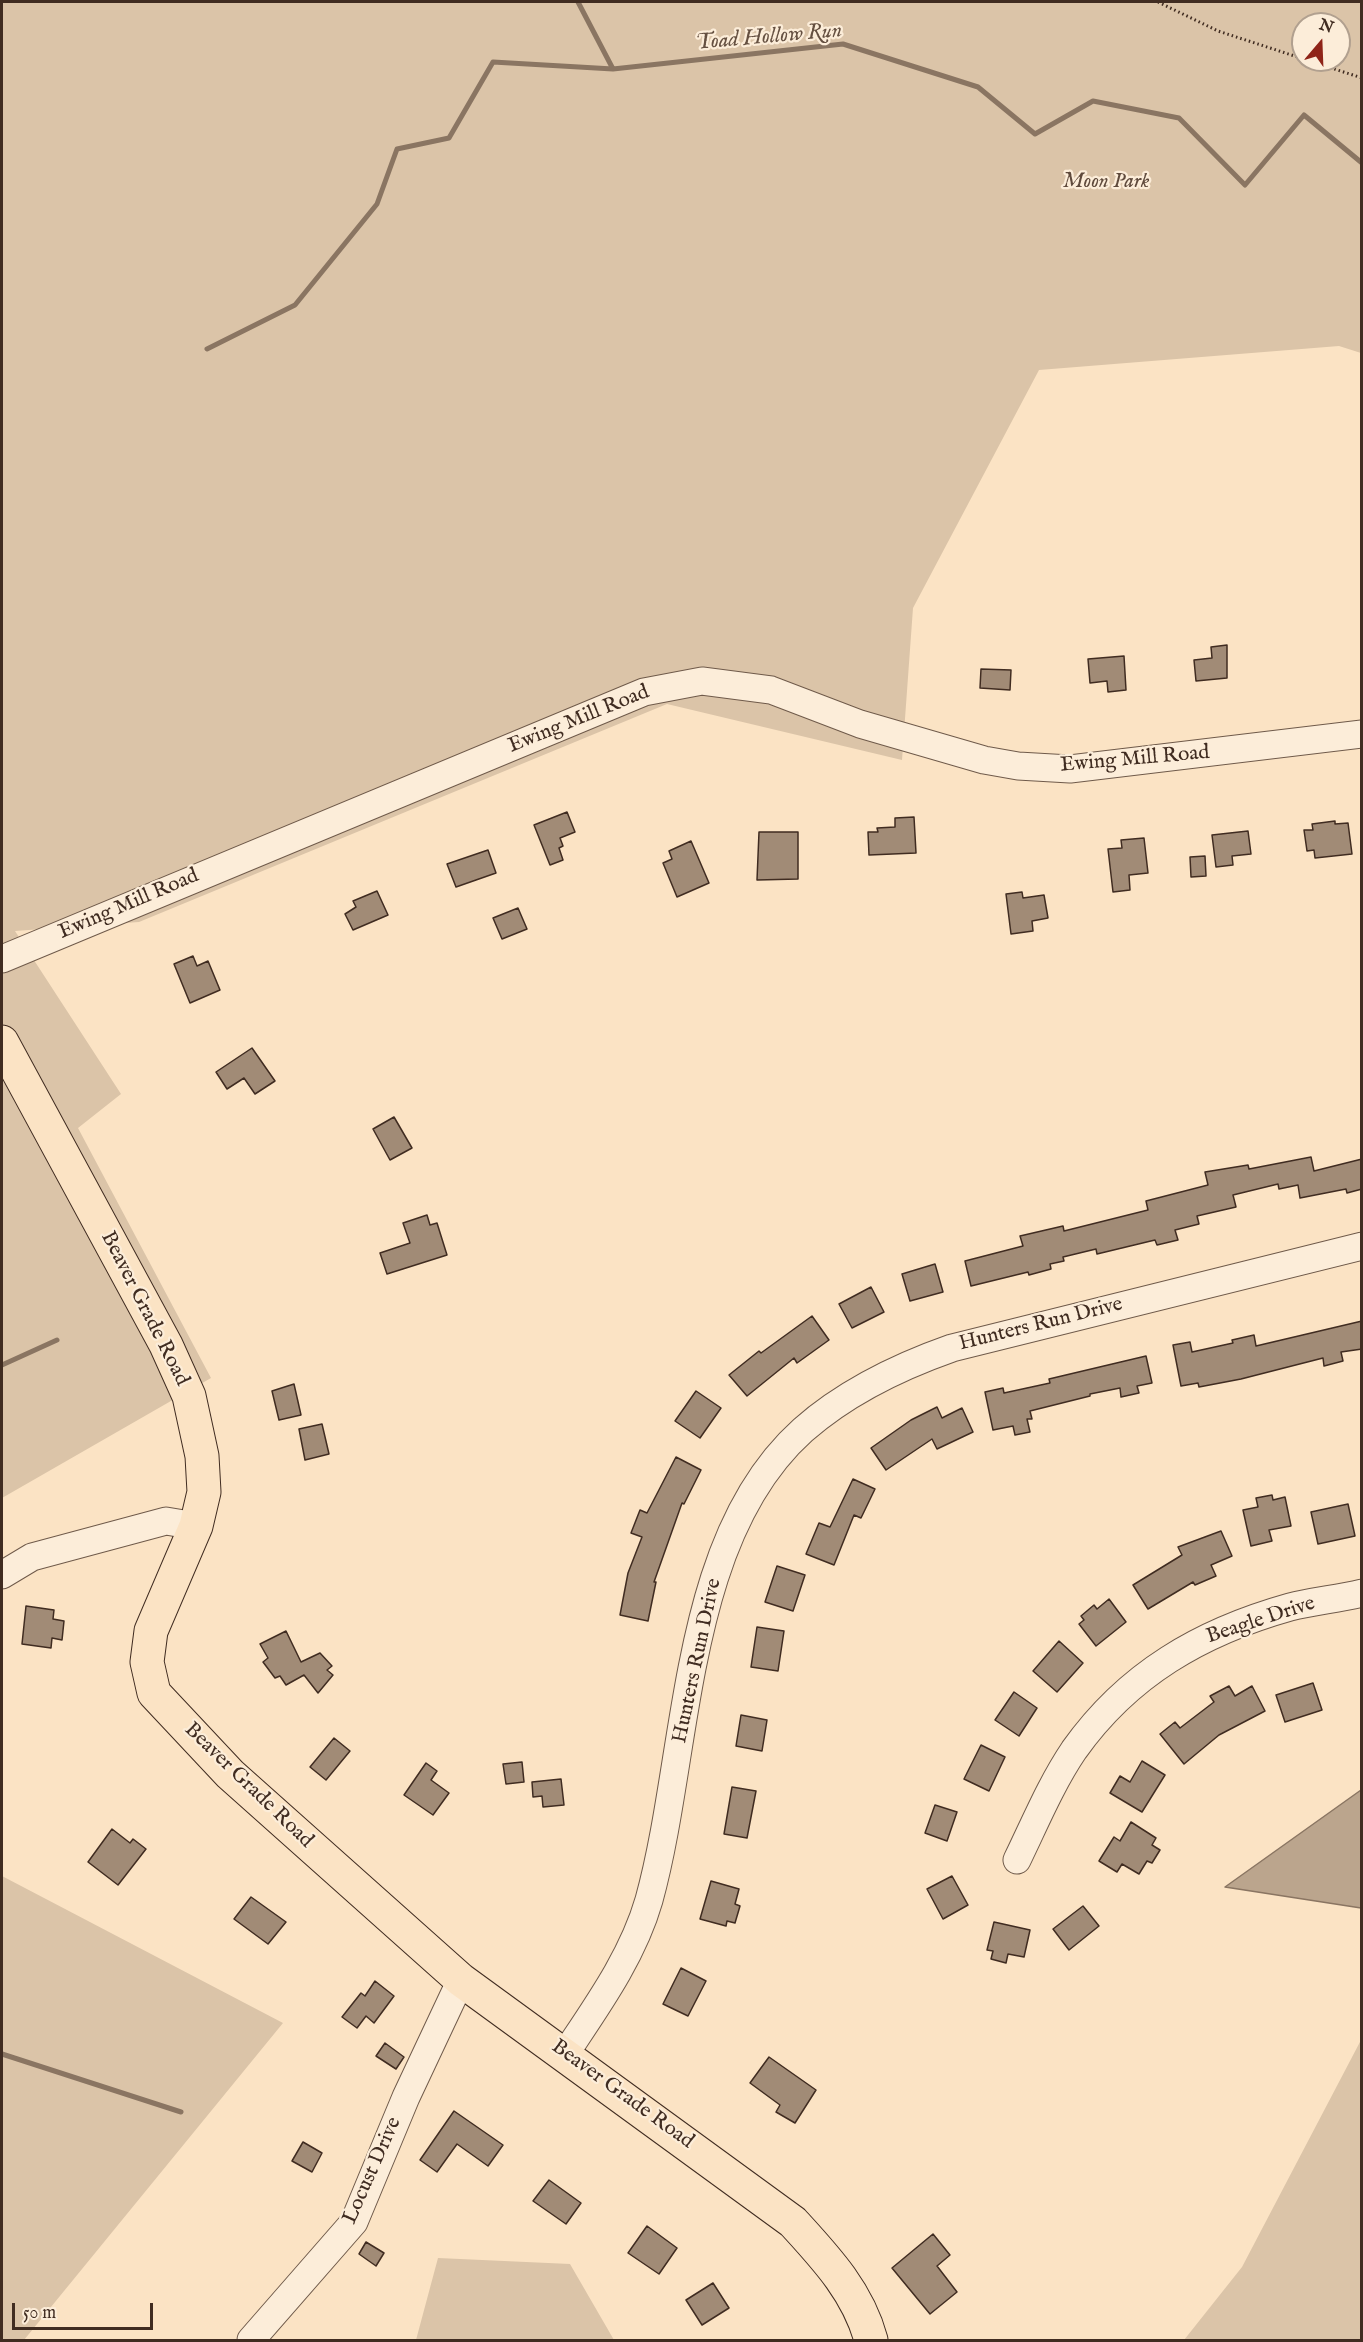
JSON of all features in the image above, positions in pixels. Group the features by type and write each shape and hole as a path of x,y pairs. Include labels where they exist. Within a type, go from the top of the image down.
{"main road":[{"name":"Beaver Grade Road","path":"2,1042 166,1345 189,1396 202,1456 204,1492 196,1526 151,1631 147,1662 154,1693 230,1774 461,1980 793,2222 828,2260 855,2297 866,2319 872,2340"}],"street":[{"name":"Ewing Mill Road","path":"2,959 644,692 702,681 771,690 860,724 984,760 1018,766 1070,769 1362,734"},
{"name":"Hunters Run Drive","path":"565,2054 601,2001 628,1953 649,1902 665,1828 705,1608 726,1544 745,1504 766,1471 802,1431 840,1401 898,1367 952,1348 1362,1246"},
{"path":"2,1575 32,1557 166,1521 196,1526"},
{"name":"Beagle Drive","path":"1017,1860 1042,1808 1074,1751 1113,1702 1171,1655 1223,1629 1291,1607 1362,1593"},
{"name":"Locust Drive","path":"251,2340 354,2222 406,2097 461,1980"}],"path":[{"path":"1158,2 1218,31 1362,78"}],"green space":[{"name":"Moon Park","path":"2,2 1361,2 1361,353 1339,346 1039,370 913,608 902,760 667,704 139,922 15,931 121,1094 78,1128 211,1378 2,1498"},
{"path":"2,1876 283,2023 24,2340 2,2340"},
{"path":"1361,2040 1361,2340 1184,2340 1242,2267"},
{"path":"438,2258 570,2264 614,2340 416,2340"}],"shaded area":[{"path":"1361,1790 1361,1908 1225,1887"}],"building":[{"path":"1227,645 1227,678 1196,681 1194,660 1212,658 1211,647"},
{"path":"1124,656 1126,690 1108,692 1107,681 1090,683 1088,659"},
{"path":"981,669 1011,670 1010,690 980,688"},
{"path":"567,812 575,832 560,838 563,846 559,848 563,860 550,865 534,825"},
{"path":"914,817 916,853 869,855 868,832 878,832 877,828 895,827 895,818"},
{"path":"1335,821 1335,824 1348,823 1352,854 1315,858 1314,850 1307,851 1304,830 1313,830 1312,824"},
{"path":"1248,831 1251,854 1232,856 1233,865 1216,867 1212,835"},
{"path":"759,832 798,832 798,879 757,880"},
{"path":"1144,838 1148,873 1129,875 1130,890 1113,892 1108,849 1122,848 1121,840"},
{"path":"691,841 709,883 677,897 663,863 672,859 669,851"},
{"path":"488,850 496,873 456,887 447,864"},
{"path":"1205,856 1206,876 1191,877 1190,857"},
{"path":"377,891 388,915 353,930 345,914 356,907 353,901"},
{"path":"1022,892 1023,898 1044,895 1048,918 1032,921 1033,931 1011,934 1006,894"},
{"path":"518,908 527,929 502,939 493,918"},
{"path":"193,956 197,966 208,961 220,990 190,1003 174,964"},
{"path":"252,1048 275,1081 255,1094 244,1078 227,1089 216,1072"},
{"path":"394,1117 412,1148 390,1160 373,1129"},
{"path":"1311,1157 1314,1171 1362,1159 1362,1189 1347,1193 1346,1189 1300,1198 1298,1185 1279,1189 1278,1184 1233,1195 1236,1207 1197,1216 1199,1224 1175,1230 1178,1240 1157,1245 1155,1240 1097,1254 1096,1249 1063,1257 1064,1261 1050,1264 1051,1269 1029,1275 1028,1272 971,1286 965,1261 1023,1246 1020,1236 1063,1226 1064,1231 1148,1210 1146,1201 1208,1185 1205,1172 1248,1165 1249,1169"},
{"path":"427,1215 430,1225 437,1223 447,1255 387,1274 380,1253 410,1243 403,1223"},
{"path":"935,1264 943,1292 910,1301 902,1274"},
{"path":"871,1287 884,1312 852,1328 839,1304"},
{"path":"812,1316 829,1340 797,1363 794,1358 747,1396 729,1375 759,1351 761,1353"},
{"path":"1362,1321 1362,1349 1341,1352 1343,1361 1324,1366 1323,1358 1241,1379 1199,1387 1198,1383 1181,1386 1173,1345 1190,1342 1192,1352 1233,1343 1232,1340 1254,1335 1256,1346"},
{"path":"1146,1356 1152,1383 1137,1386 1139,1393 1121,1397 1120,1388 1090,1394 1090,1396 1030,1411 1032,1419 1027,1419 1030,1432 1015,1435 1013,1426 993,1430 985,1392 1003,1388 1004,1393 1050,1383 1049,1379"},
{"path":"294,1384 301,1415 279,1420 272,1391"},
{"path":"696,1391 721,1408 700,1438 675,1421"},
{"path":"937,1407 942,1418 962,1408 973,1432 937,1449 932,1439 886,1470 871,1448 911,1420"},
{"path":"322,1424 329,1454 305,1460 299,1429"},
{"path":"676,1457 701,1470 684,1504 682,1503 654,1582 656,1582 648,1621 620,1615 628,1573 642,1537 631,1533 640,1510 647,1513"},
{"path":"853,1479 875,1489 861,1518 854,1515 834,1565 806,1554 819,1523 830,1527"},
{"path":"1272,1495 1273,1500 1285,1497 1291,1526 1269,1530 1272,1541 1251,1546 1243,1510 1258,1507 1256,1498"},
{"path":"1348,1504 1355,1536 1318,1544 1311,1512"},
{"path":"1221,1531 1232,1556 1211,1565 1216,1576 1195,1585 1193,1582 1148,1609 1133,1585 1182,1555 1178,1547"},
{"path":"777,1566 805,1575 793,1611 765,1602"},
{"path":"1109,1599 1126,1622 1096,1646 1079,1624 1084,1620 1081,1616 1094,1605 1097,1609"},
{"path":"26,1606 54,1610 53,1619 64,1621 62,1640 52,1638 51,1648 22,1644"},
{"path":"757,1627 784,1631 778,1671 751,1667"},
{"path":"286,1631 301,1662 320,1653 332,1666 327,1670 333,1675 318,1693 304,1675 286,1685 280,1676 275,1678 263,1662 268,1658 260,1644"},
{"path":"1059,1641 1083,1663 1057,1692 1033,1671"},
{"path":"1313,1683 1322,1710 1285,1722 1276,1695"},
{"path":"1229,1686 1235,1696 1252,1686 1265,1711 1219,1735 1184,1764 1160,1734 1175,1722 1180,1728 1214,1702 1210,1696"},
{"path":"1014,1692 1037,1708 1019,1736 995,1720"},
{"path":"741,1715 767,1720 762,1751 736,1746"},
{"path":"334,1738 350,1751 326,1780 310,1767"},
{"path":"981,1745 1005,1757 989,1791 964,1779"},
{"path":"1142,1761 1165,1775 1142,1812 1110,1793 1120,1776 1130,1782"},
{"path":"522,1762 524,1782 506,1784 503,1764"},
{"path":"426,1763 437,1771 431,1780 449,1793 433,1815 404,1795"},
{"path":"561,1779 564,1805 543,1807 542,1796 533,1797 532,1782"},
{"path":"732,1787 756,1791 747,1838 724,1834"},
{"path":"935,1805 957,1812 947,1841 925,1833"},
{"path":"1131,1822 1156,1838 1152,1845 1160,1850 1152,1863 1147,1861 1139,1874 1122,1864 1117,1872 1099,1861 1114,1837 1120,1841"},
{"path":"112,1829 130,1843 133,1839 146,1849 118,1885 88,1862"},
{"path":"952,1876 968,1905 943,1919 927,1889"},
{"path":"711,1881 739,1889 735,1904 740,1906 735,1923 727,1921 726,1926 700,1919"},
{"path":"251,1897 286,1922 268,1944 234,1919"},
{"path":"1083,1906 1099,1926 1069,1950 1053,1929"},
{"path":"994,1922 1030,1930 1024,1957 1008,1954 1006,1963 991,1959 993,1951 987,1950"},
{"path":"681,1968 706,1981 688,2016 663,2004"},
{"path":"375,1981 394,1996 374,2023 366,2016 357,2028 342,2017 361,1993 365,1996"},
{"path":"385,2043 404,2057 396,2069 376,2056"},
{"path":"769,2057 816,2090 795,2123 776,2112 780,2105 750,2083"},
{"path":"454,2111 503,2145 488,2166 457,2144 437,2172 420,2160"},
{"path":"303,2142 322,2153 312,2172 292,2161"},
{"path":"549,2180 581,2203 566,2224 533,2201"},
{"path":"647,2226 677,2248 659,2274 628,2253"},
{"path":"933,2234 950,2255 937,2266 957,2292 930,2314 892,2268"},
{"path":"366,2242 384,2253 376,2266 359,2254"},
{"path":"713,2283 729,2308 702,2325 686,2300"}],"waterway":[{"name":"Toad Hollow Run","path":"578,2 613,69 843,44 978,87 1035,134 1093,101 1179,118 1245,185 1304,115 1362,163"},
{"path":"207,349 295,305 377,204 397,149 449,138 493,62 613,69"},
{"path":"2,1365 57,1340"},
{"path":"2,2054 181,2112"}]}
